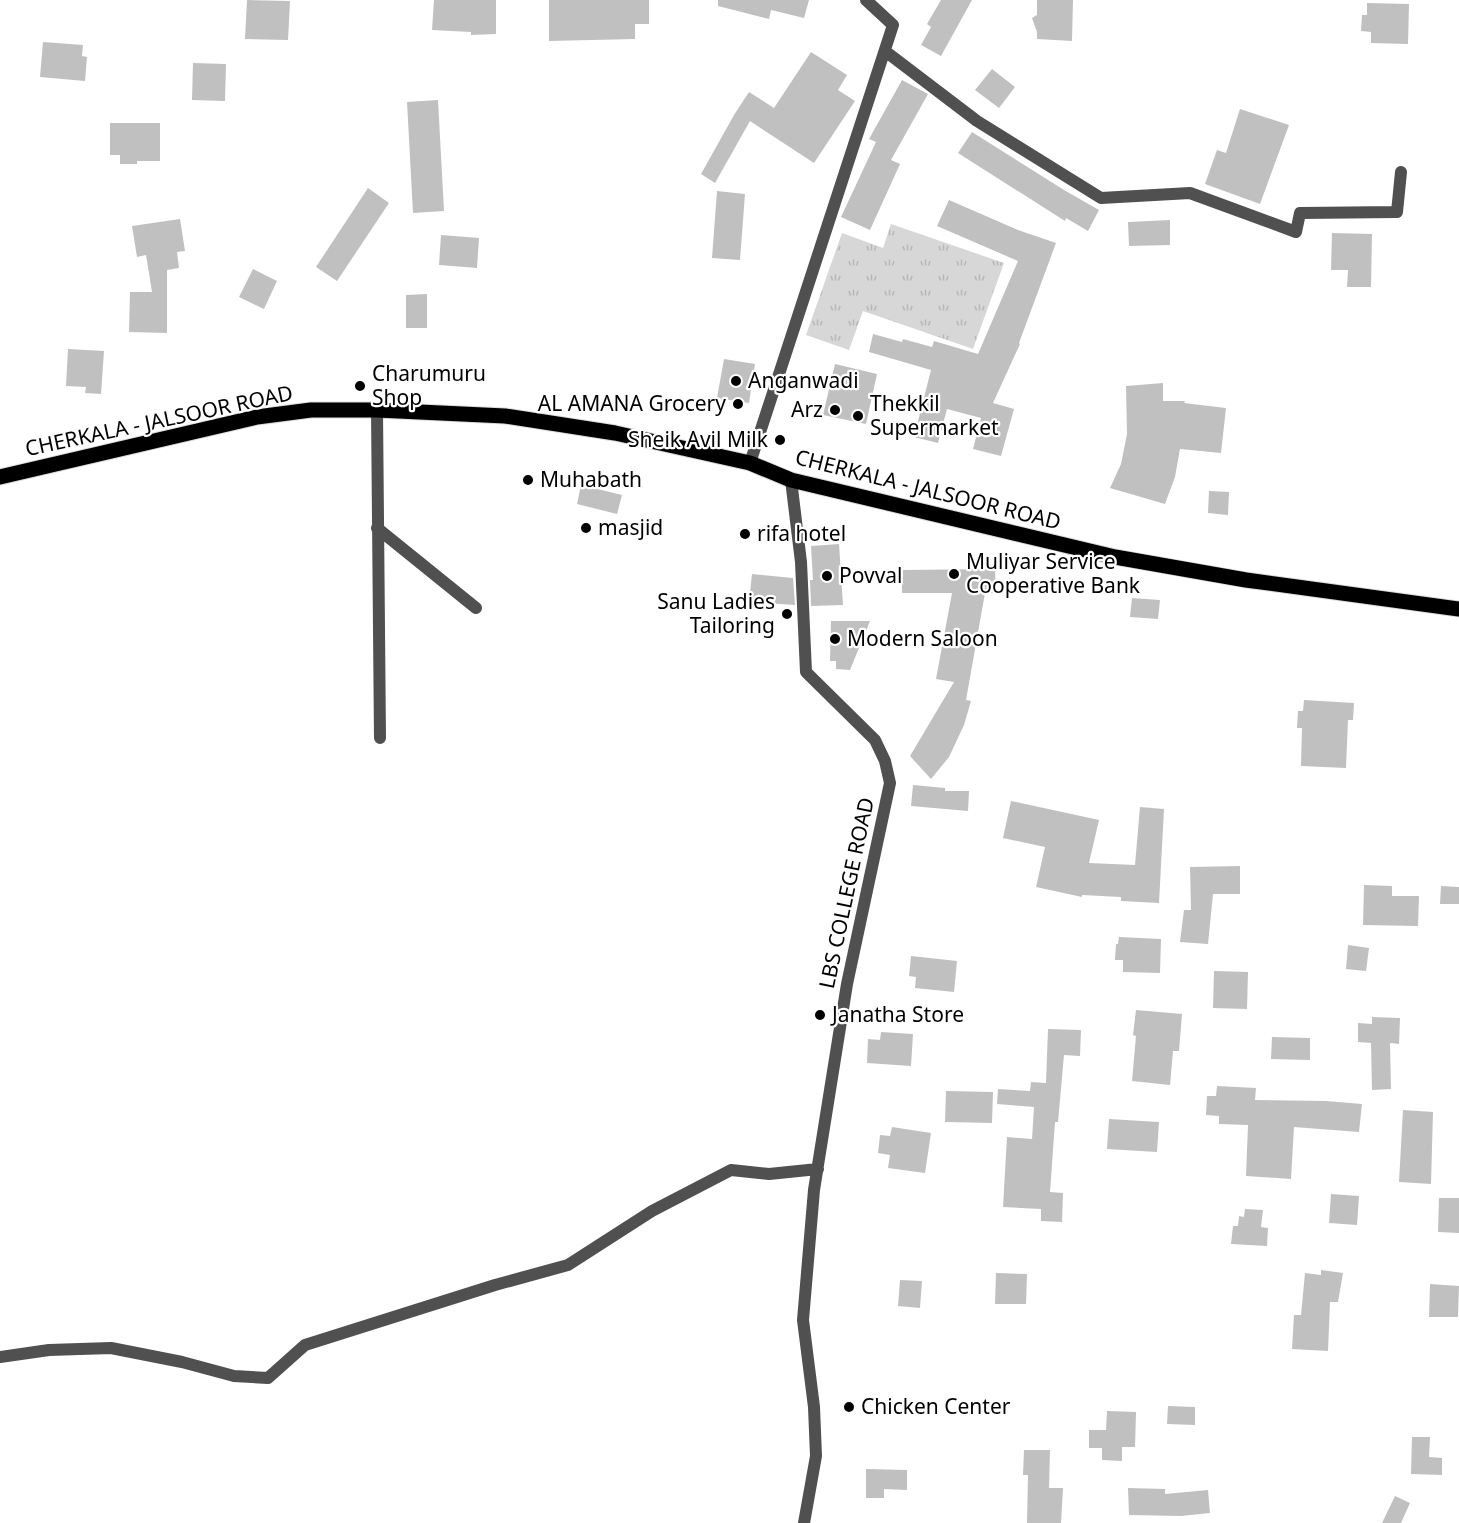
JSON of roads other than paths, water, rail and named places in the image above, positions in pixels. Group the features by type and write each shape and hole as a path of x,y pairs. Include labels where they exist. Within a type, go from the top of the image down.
{"main road":[{"name":"CHERKALA - JALSOOR ROAD","path":"0,477 257,417 311,410 377,410 505,416 615,433 750,463 791,480 1115,557 1246,580 1459,609"}],"street":[{"path":"750,463 893,25 866,0"},
{"path":"885,51 977,121 1101,198 1190,194 1296,232 1300,213 1397,212 1401,172"},
{"path":"377,410 380,738"},
{"name":"LBS COLLEGE ROAD","path":"791,480 801,562 806,672 875,740 885,761 890,783 847,984 818,1169 803,1320 814,1407 816,1456 804,1523"},
{"path":"377,528 476,608"},
{"path":"0,1357 50,1350 111,1348 182,1362 234,1376 268,1378 305,1345 495,1285 568,1265 652,1211 731,1170 769,1174 818,1169"}],"place":[{"name":"Anganwadi","path":"736,381"},
{"name":"Charumuru Shop","path":"360,386"},
{"name":"AL AMANA Grocery","path":"738,404"},
{"name":"Arz","path":"835,410"},
{"name":"Thekkil Supermarket","path":"858,416"},
{"name":"Sheik Avil Milk","path":"780,440"},
{"name":"Muhabath","path":"528,480"},
{"name":"masjid","path":"586,528"},
{"name":"rifa hotel","path":"745,534"},
{"name":"Muliyar Service Cooperative Bank","path":"954,574"},
{"name":"Povval","path":"827,576"},
{"name":"Sanu Ladies Tailoring","path":"787,614"},
{"name":"Modern Saloon","path":"835,639"},
{"name":"Janatha Store","path":"820,1015"},
{"name":"Chicken Center","path":"849,1407"}]}
